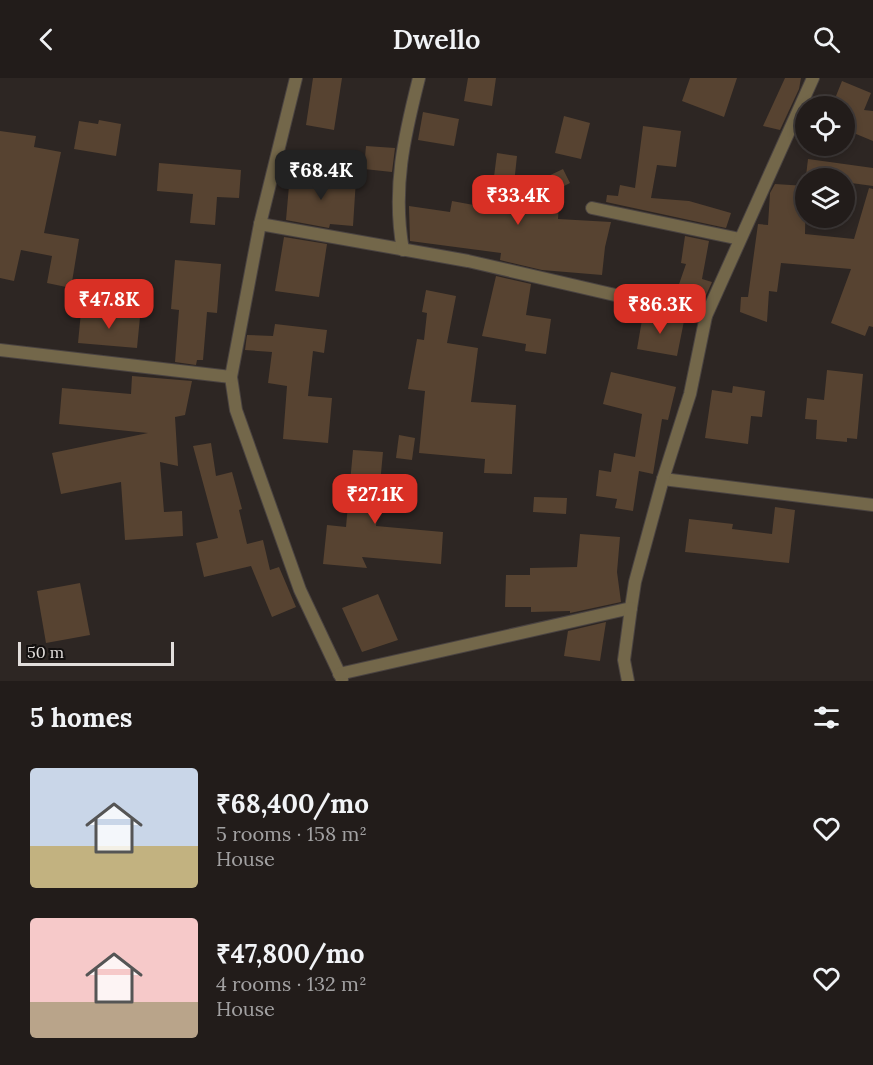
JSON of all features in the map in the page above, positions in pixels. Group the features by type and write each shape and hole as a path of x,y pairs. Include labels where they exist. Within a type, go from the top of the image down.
{"street":[{"path":"296,78 261,224 231,377 236,410 300,590 341,678 631,608"},
{"path":"403,250 397,215 400,177 406,129 419,78"},
{"path":"628,681 624,660 635,582 663,479 690,394 706,316 813,78"},
{"path":"592,208 740,239"},
{"path":"261,224 478,263 706,316"},
{"path":"0,350 231,377"},
{"path":"663,479 873,506"}],"building":[{"path":"313,78 342,78 334,130 306,125"},
{"path":"468,78 496,78 492,106 464,101"},
{"path":"690,78 737,78 724,117 682,101"},
{"path":"785,78 801,78 799,89 780,130 763,126"},
{"path":"842,81 871,93 864,110 873,111 873,141 855,134 855,96 836,96"},
{"path":"423,112 459,119 454,146 418,140"},
{"path":"564,116 590,123 581,159 555,153"},
{"path":"99,120 121,124 116,156 74,149 79,121 98,124"},
{"path":"643,126 681,131 676,167 657,165 651,198 689,201 731,213 726,228 606,202 607,195 618,196 620,185 635,188"},
{"path":"0,131 36,136 34,147 61,152 44,233 79,239 71,288 47,283 52,256 21,250 14,281 0,278"},
{"path":"366,146 395,148 392,172 364,169"},
{"path":"497,153 517,156 513,193 563,169 570,183 560,188 558,219 611,222 602,275 542,270 500,260 501,253 410,241 409,206 450,212 452,201 490,208"},
{"path":"808,159 873,168 873,186 855,184 855,168 807,168"},
{"path":"159,163 241,170 239,198 217,197 215,225 190,223 193,194 157,191"},
{"path":"290,174 356,179 353,226 330,224 329,228 286,220"},
{"path":"775,184 795,185 795,228 805,228 805,234 854,239 869,188 873,189 873,327 869,326 865,336 831,323 851,269 781,263 777,292 769,291 767,322 740,312 741,297 748,297 758,224 768,225 770,193"},
{"path":"685,236 709,241 702,279 712,282 704,300 677,290 686,264 681,263"},
{"path":"284,237 327,244 319,297 275,291"},
{"path":"175,260 221,264 217,313 207,312 203,360 197,360 196,365 175,362 179,310 171,309"},
{"path":"496,276 531,284 526,315 551,319 546,354 525,351 526,344 482,336"},
{"path":"426,290 456,296 447,343 478,348 471,402 516,405 512,474 484,473 485,459 419,453 425,391 408,389 417,339 424,340 427,313 422,312"},
{"path":"81,312 140,317 137,348 78,343"},
{"path":"643,314 684,321 677,356 637,349"},
{"path":"275,324 327,330 324,353 313,351 308,396 332,398 328,443 283,439 287,386 268,383 272,352 245,350 247,335 273,336"},
{"path":"827,370 863,374 857,439 847,438 847,442 816,439 817,420 805,419 807,398 824,400"},
{"path":"611,372 676,387 668,420 662,419 653,474 639,471 633,511 615,508 617,499 596,496 599,470 611,472 614,453 635,457 642,414 603,404"},
{"path":"132,376 192,381 185,415 175,417 178,466 160,462 164,512 182,511 183,536 125,540 121,482 61,494 52,453 148,433 59,424 62,388 131,394"},
{"path":"733,386 765,391 762,417 751,416 748,444 705,438 712,390 732,393"},
{"path":"399,435 415,438 412,460 396,458"},
{"path":"211,443 216,476 232,472 242,509 239,510 247,544 263,540 270,570 279,567 296,607 272,617 251,566 204,577 196,543 218,538 193,446"},
{"path":"353,450 383,452 376,526 443,532 441,564 362,557 367,568 323,564 327,525 346,527"},
{"path":"534,497 567,498 566,514 533,512"},
{"path":"775,507 795,510 789,563 685,552 689,519 733,524 732,529 772,534"},
{"path":"580,534 620,537 617,572 621,602 570,613 570,611 531,612 531,607 505,607 506,575 530,575 530,568 577,567"},
{"path":"80,583 90,635 46,643 37,591"},
{"path":"378,594 398,640 362,652 342,608"},
{"path":"606,622 600,661 564,656 568,631"}]}
